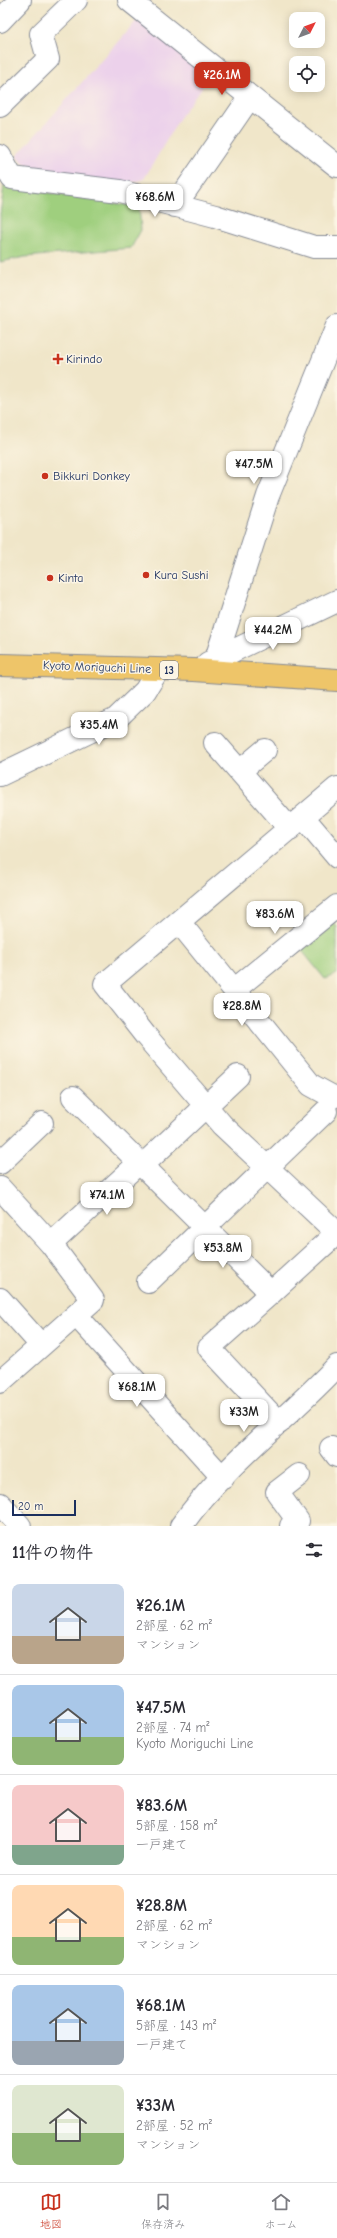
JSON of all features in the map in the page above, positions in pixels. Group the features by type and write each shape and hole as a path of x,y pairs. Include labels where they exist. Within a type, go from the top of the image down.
{"main road":[{"name":"Kyoto Moriguchi Line","path":"0,664 194,670 337,680"}],"street":[{"path":"0,21 20,0"},
{"path":"0,106 48,59 41,34 76,0"},
{"path":"129,0 337,166"},
{"path":"175,206 250,97"},
{"path":"0,156 12,178 120,191 314,247 337,247"},
{"path":"216,659 268,496 337,326"},
{"path":"194,670 337,601"},
{"path":"0,775 116,719 145,691 158,670"},
{"path":"215,743 240,771 337,857"},
{"path":"240,771 265,750"},
{"path":"279,1423 209,1348 337,1233 222,1125 145,1035 105,984 337,788"},
{"path":"234,990 337,906"},
{"path":"148,1282 268,1168 330,1104 311,1085 179,922"},
{"path":"51,1244 238,1076"},
{"path":"73,1097 272,1293"},
{"path":"0,1163 42,1123"},
{"path":"0,1188 51,1244 93,1300 0,1382"},
{"path":"0,1299 41,1345"},
{"path":"76,1315 223,1478"},
{"path":"181,1526 199,1500 337,1366"},
{"path":"291,1526 298,1521 277,1492 299,1475"},
{"path":"0,1504 20,1526"}],"shaded area":[{"path":"137,20 211,76 182,114 144,179 125,185 30,167 16,157"}],"green space":[{"path":"4,186 139,207 141,230 131,248 25,257 0,262 0,214"},
{"path":"332,921 337,927 337,974 325,979 299,947"}],"place":[{"name":"Kirindo","path":"58,359"},
{"name":"Bikkuri Donkey","path":"45,476"},
{"name":"Kura Sushi","path":"146,575"},
{"name":"Kinta","path":"50,578"}]}
